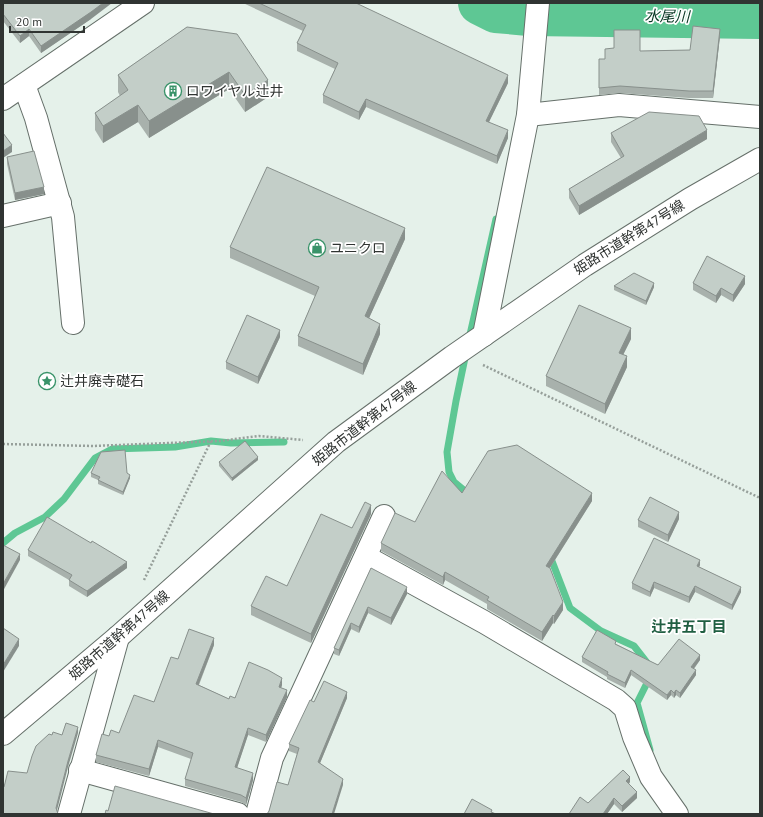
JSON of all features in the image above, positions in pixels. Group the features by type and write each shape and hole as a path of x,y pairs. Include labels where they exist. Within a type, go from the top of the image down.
{"street":[{"path":"3,99 143,3"},
{"path":"484,335 528,115 538,3"},
{"path":"24,85 36,118 63,217 73,323"},
{"path":"528,115 618,105 760,117"},
{"name":"姫路市道幹第47号線","path":"3,734 118,637 336,442 484,335 585,265 690,199 760,159"},
{"path":"3,216 60,203"},
{"path":"257,814 272,758 384,516"},
{"path":"366,557 484,622 616,700 625,708 634,737 651,777 677,814"},
{"path":"69,814 118,637"},
{"path":"80,770 238,814"}],"path":[{"path":"459,353 760,498"},
{"path":"3,444 93,446 211,441 259,436 336,442"},
{"path":"144,581 211,441"}],"building":[{"path":"3,3 103,3 41,46 29,29 20,36 3,14"},
{"path":"259,3 356,3 508,75 486,121 508,130 497,156 366,99 359,112 323,95 338,63 297,43 306,25"},
{"path":"693,26 720,29 713,91 689,91 620,86 599,88 599,59 605,59 605,49 614,48 614,30 640,30 640,51 690,50"},
{"name":"ロワイヤル辻井","path":"187,27 237,34 268,80 245,95 229,72 149,121 138,105 103,126 95,113 128,90 118,75"},
{"path":"649,112 699,116 707,130 579,206 569,189 624,156 611,133"},
{"path":"3,133 12,145 3,151"},
{"path":"34,151 44,187 15,193 7,157"},
{"name":"ユニクロ","path":"267,167 405,228 365,316 380,324 363,364 298,336 319,287 230,247"},
{"path":"707,256 745,276 733,295 721,288 716,296 693,283"},
{"path":"634,273 654,283 646,301 614,286"},
{"path":"579,305 631,328 619,353 627,356 605,404 546,376"},
{"path":"247,315 280,330 258,377 226,362"},
{"path":"245,441 258,457 232,478 219,462"},
{"path":"517,445 592,493 546,566 550,568 563,602 542,632 487,600 489,597 445,572 443,577 381,543 395,513 415,522 442,471 462,493 488,451"},
{"path":"125,450 127,473 130,475 123,492 98,480 100,477 91,473 101,452"},
{"path":"650,497 679,512 668,535 638,520"},
{"path":"365,502 371,505 311,634 251,606 266,576 287,586 321,514 352,528"},
{"path":"47,517 127,562 87,591 69,580 72,575 28,550"},
{"path":"654,538 700,560 697,566 741,587 732,605 695,586 689,597 654,582 650,592 632,583"},
{"path":"3,545 20,554 3,584"},
{"path":"371,568 407,587 391,618 368,607 359,627 351,623 339,650 334,648"},
{"path":"3,628 19,639 3,665"},
{"path":"189,629 214,638 196,684 229,699 230,696 235,698 249,662 282,678 279,687 287,690 266,735 248,728 235,767 253,773 246,798 241,795 185,779 193,753 158,740 149,769 96,755 102,734 109,736 111,730 119,733 134,695 154,702 171,657 178,659"},
{"path":"597,630 616,641 615,644 658,665 679,639 700,655 691,667 696,670 680,693 676,690 674,693 671,690 667,695 631,670 625,683 607,674 608,672 582,657"},
{"path":"324,681 347,692 318,762 343,779 332,814 267,814 277,782 288,785 299,748 289,744 310,700 314,702"},
{"path":"66,723 78,727 56,808 58,814 3,814 3,786 4,787 8,771 27,773 36,746 49,734 52,735 53,732 62,735"},
{"path":"623,770 630,777 626,781 637,792 622,806 614,798 603,814 569,814 580,797 588,803"},
{"path":"115,786 214,814 105,814 106,810 108,811"},
{"path":"472,799 492,810 491,812 496,814 464,814"}],"waterway":[{"name":"水尾川","path":"480,3 496,11 529,14 760,17"},
{"path":"469,339 496,219"},
{"path":"466,353 447,452 449,472 454,482 471,496"},
{"path":"3,543 15,533 45,517 64,499 95,458 112,449 175,447 211,441 231,443 284,442"},
{"path":"550,556 570,608 601,631 634,646 648,664"},
{"path":"648,677 647,683 637,703 650,750"}],"place":[{"name":"ロワイヤル辻井","path":"173,91"},
{"name":"ユニクロ","path":"317,248"},
{"name":"辻井廃寺礎石","path":"47,381"}],"district":[{"name":"辻井五丁目","path":"689,626"}]}
